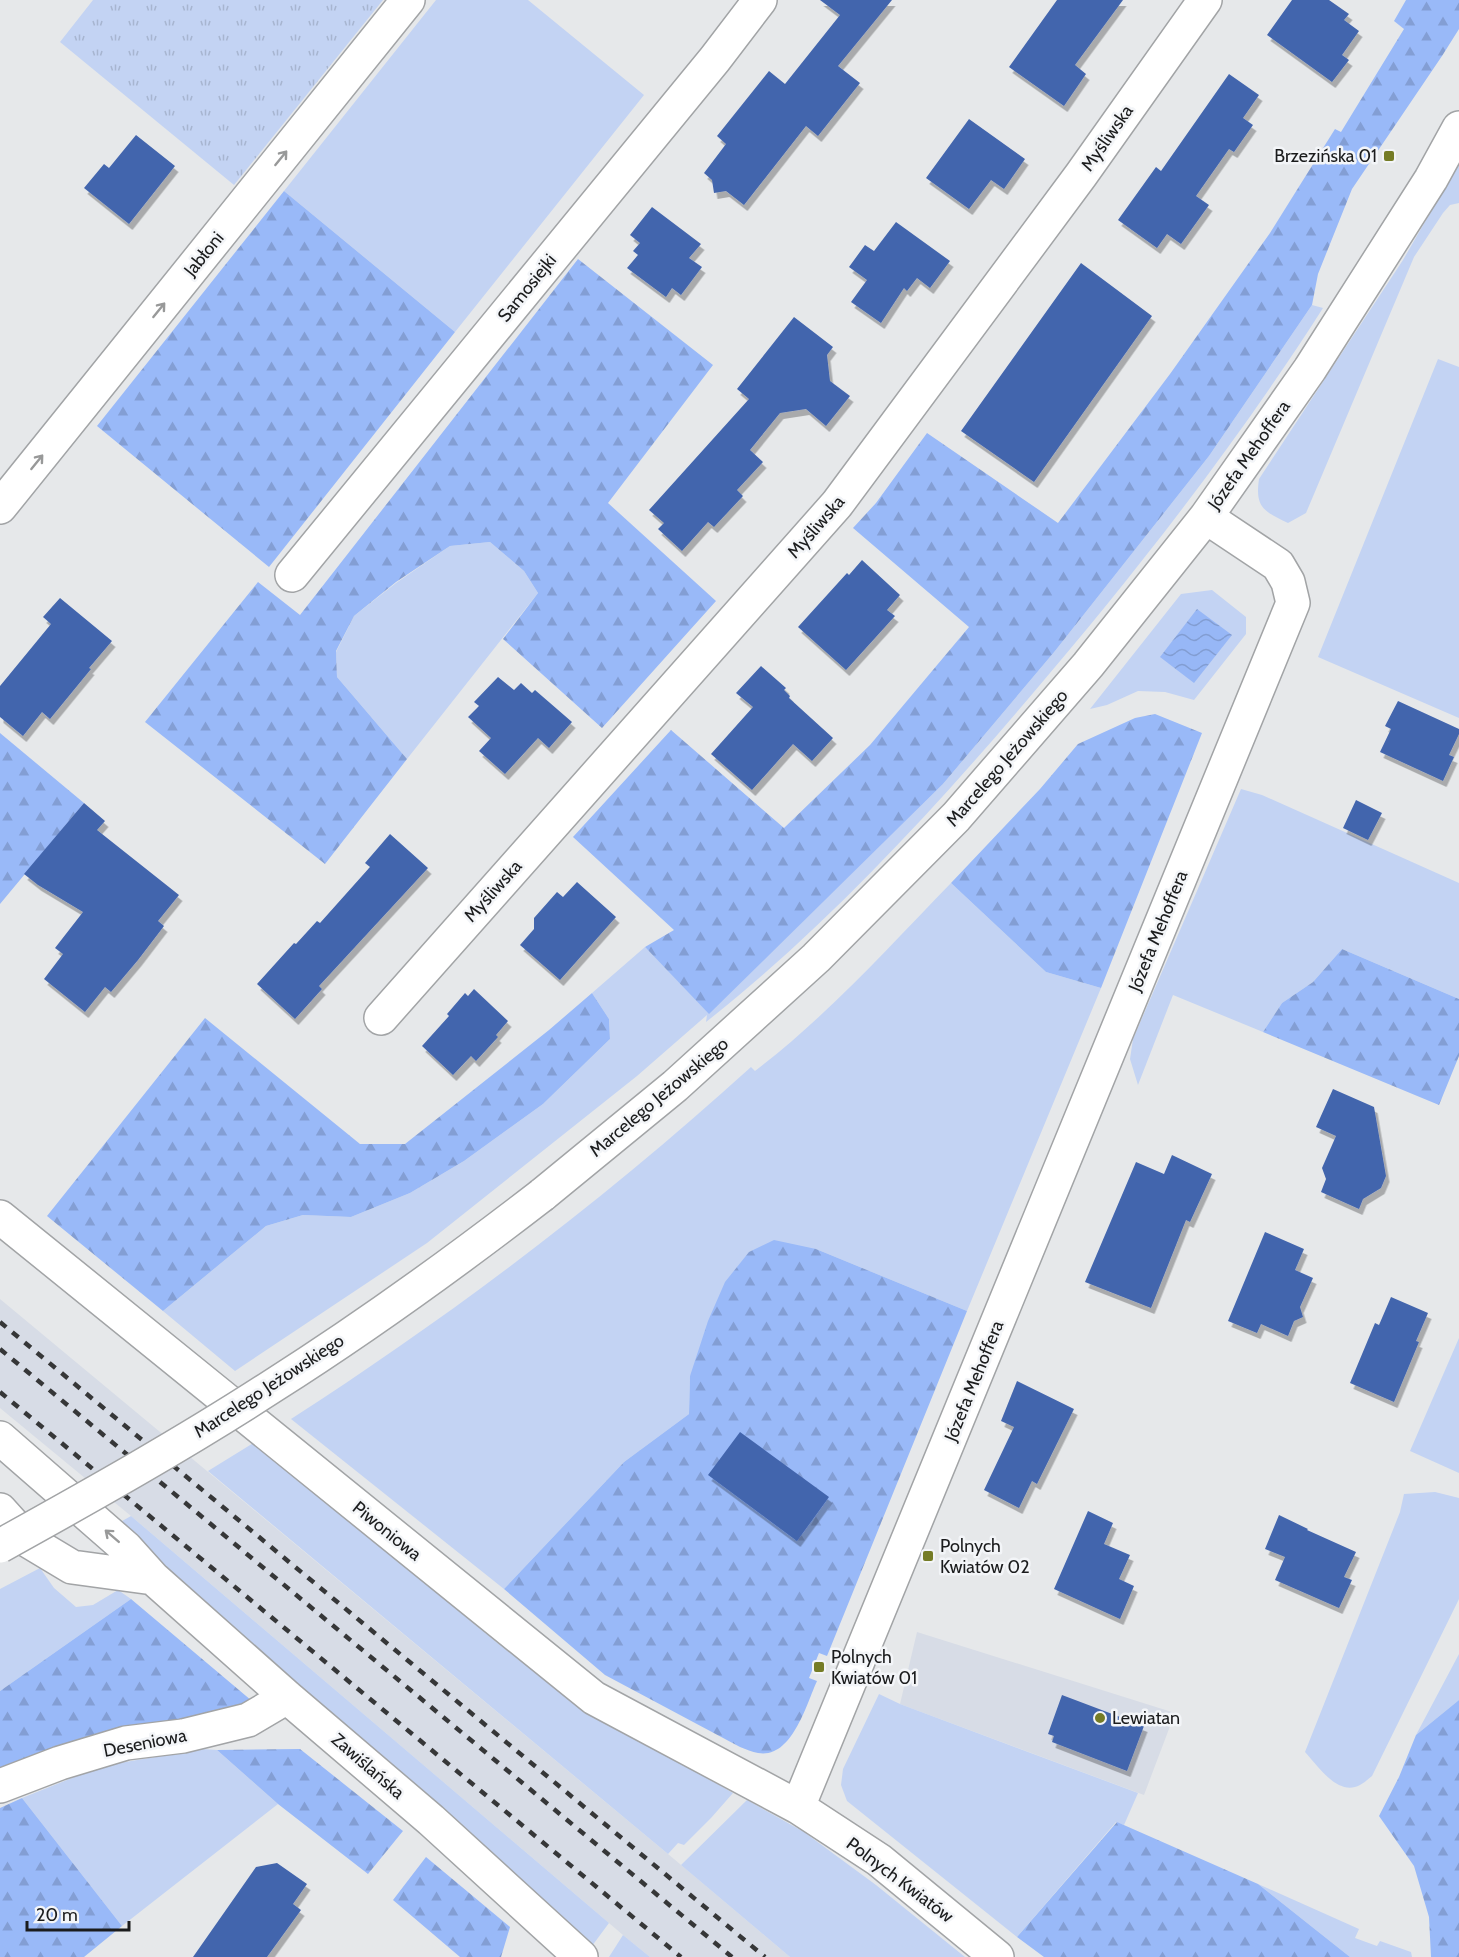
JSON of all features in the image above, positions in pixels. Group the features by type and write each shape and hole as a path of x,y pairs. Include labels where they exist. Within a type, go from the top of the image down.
{"street":[{"name":"Jabłoni","path":"0,507 408,0"},
{"name":"Samosiejki","path":"292,574 700,77 760,0"},
{"name":"Myśliwska","path":"381,1018 837,504 1081,175 1205,0"},
{"name":"Józefa Mehoffera","path":"798,1808 1293,603 1288,582 1278,565 1206,517 1310,369 1431,178 1459,128"},
{"name":"Marcelego Jeżowskiego","path":"0,1546 116,1481 273,1386 411,1292 542,1195 675,1086 816,958 940,834 1088,665 1206,517"},
{"name":"Piwoniowa","path":"0,1217 594,1698 798,1808"},
{"name":"Zawiślańska","path":"0,1438 126,1548 153,1578 431,1820 581,1957"},
{"path":"0,1510 27,1540 72,1568 153,1578"},
{"name":"Deseniowa","path":"0,1786 60,1763 126,1743 183,1736 248,1720 287,1697"},
{"name":"Polnych Kwiatów","path":"798,1808 879,1860 997,1957"}],"shaded area":[{"path":"0,1299 790,1957 650,1957 623,1935 131,1516 0,1408"},
{"path":"917,1632 1175,1713 1144,1795 900,1704"}],"green space":[{"path":"93,0 383,0 234,185 60,42"},
{"path":"436,0 528,0 644,95 455,332 284,191"},
{"path":"1406,0 1459,0 1459,29 1352,189 1318,274 1312,305 1209,456 1055,651 943,784 709,1014 645,947 674,930 573,837 671,730 784,828 870,745 969,627 853,528 876,503 927,433 1058,523 1170,374 1270,233 1335,129 1341,132 1404,29 1394,21"},
{"path":"1459,163 1459,203 1450,205 1443,213 1414,257 1306,513 1288,523 1279,519 1267,511 1260,502 1259,479 1403,260"},
{"path":"284,191 455,332 269,567 97,426"},
{"path":"578,259 713,365 608,503 716,601 602,728 503,639 538,593 524,571 490,542 450,546 396,582 354,616 336,651 337,677 407,759 325,864 145,722 258,582 300,615"},
{"path":"1312,305 1323,308 1255,410 1145,557 1068,652 915,827 834,909 750,986 706,1022 707,1015 637,1076 427,1243 235,1371 163,1311 266,1226 303,1215 351,1217 410,1193 464,1161 543,1104 610,1039 609,1019 592,993 645,947 709,1013 943,784 1055,651 1209,456"},
{"path":"1438,359 1459,367 1459,718 1318,657"},
{"path":"490,542 524,571 538,593 407,759 337,677 336,652 354,616 396,583 450,546"},
{"path":"1212,590 1246,617 1246,634 1194,700 1165,692 1138,691 1107,705 1090,709 1181,594"},
{"path":"1155,714 1202,733 1101,988 1046,972 951,883 1040,789 1078,744 1135,718"},
{"path":"0,733 84,803 0,904"},
{"path":"1241,789 1262,795 1459,883 1459,999 1342,949 1313,982 1282,1003 1263,1032 1173,995 1138,1085 1130,1059 1133,1039"},
{"path":"951,883 1046,972 1101,988 967,1311 816,1249 690,1376 689,1414 624,1462 504,1589 291,1419 470,1296 586,1208 751,1067 755,1071 782,1050 856,981"},
{"path":"1342,949 1459,999 1459,1056 1439,1105 1263,1032 1282,1003 1313,982"},
{"path":"592,993 609,1019 610,1039 543,1104 464,1161 410,1193 351,1217 303,1215 266,1226 163,1311 47,1216 205,1018 360,1144 405,1144"},
{"path":"774,1240 816,1249 967,1311 827,1656 819,1653 809,1678 817,1681 802,1716 789,1739 780,1748 770,1753 758,1753 740,1747 605,1675 504,1589 624,1462 689,1414 690,1376 708,1321 725,1282 749,1252"},
{"path":"1459,1338 1459,1473 1410,1451"},
{"path":"255,1442 495,1641 568,1698 733,1793 684,1845 678,1843 668,1854 208,1471"},
{"path":"1435,1492 1459,1498 1459,1599 1372,1776 1360,1785 1352,1788 1344,1787 1336,1784 1322,1772 1305,1752 1400,1512 1404,1494"},
{"path":"131,1516 609,1923 589,1950 115,1525"},
{"path":"40,1568 54,1588 76,1607 93,1605 118,1590 131,1599 0,1691 0,1589"},
{"path":"131,1599 252,1701 71,1747 0,1774 0,1691"},
{"path":"1459,1654 1459,1700 1416,1735"},
{"path":"879,1694 900,1704 1138,1793 1124,1825 1116,1822 1017,1937 847,1801 841,1785 843,1769"},
{"path":"1459,1700 1459,1957 1431,1957 1429,1917 1414,1866 1379,1816 1399,1777 1416,1735"},
{"path":"202,1749 217,1750 278,1804 122,1926 22,1798 102,1766"},
{"path":"300,1749 403,1831 368,1874 278,1804 217,1750"},
{"path":"22,1798 122,1926 84,1957 0,1957 0,1808"},
{"path":"747,1800 804,1832 876,1885 965,1957 790,1957 681,1865"},
{"path":"1117,1822 1258,1884 1350,1957 1044,1957 1017,1937"},
{"path":"426,1857 510,1927 501,1957 460,1957 393,1900"},
{"path":"1258,1884 1359,1929 1355,1938 1377,1946 1380,1941 1411,1952 1412,1957 1350,1957"},
{"path":"623,1935 650,1957 609,1957"}],"water":[{"path":"1197,609 1232,635 1194,683 1160,657"}],"building":[{"path":"820,0 892,0 838,66 860,83 818,136 806,126 744,205 726,191 714,193 712,180 704,173 726,144 717,136 769,71 785,84 840,15"},
{"path":"1057,0 1123,0 1075,65 1086,74 1064,106 1009,67"},
{"path":"1292,0 1329,0 1349,14 1344,20 1359,31 1342,55 1349,60 1332,82 1267,35"},
{"path":"1229,74 1259,95 1243,118 1253,125 1234,152 1229,149 1196,196 1209,205 1181,244 1167,234 1157,248 1118,220 1156,167 1161,171"},
{"path":"969,119 1025,159 1004,189 991,180 969,209 926,178"},
{"path":"136,135 175,166 129,224 84,188 104,164 109,168"},
{"path":"652,207 701,244 689,258 702,267 681,295 672,288 666,297 627,268 638,255 633,251 640,243 630,235"},
{"path":"896,222 950,261 930,288 917,278 907,291 904,288 881,323 851,302 867,280 849,267 865,245 874,251"},
{"path":"1081,263 1152,316 1034,482 961,431"},
{"path":"794,317 833,347 827,355 830,381 850,396 826,426 806,409 780,413 750,450 763,462 737,490 743,496 714,527 708,522 682,551 658,529 664,523 649,510 749,399 737,389"},
{"path":"862,560 900,595 887,610 895,616 846,670 798,627 847,573 849,575"},
{"path":"60,598 112,641 50,719 42,712 23,736 0,717 0,686 51,624 43,617"},
{"path":"761,666 786,688 784,690 790,696 789,698 833,738 812,761 793,744 752,790 711,754 753,707 736,693"},
{"path":"498,677 514,690 521,683 532,693 535,690 572,722 549,748 538,738 505,774 479,751 491,738 468,717 479,706 474,702"},
{"path":"1398,701 1459,729 1449,755 1454,757 1443,781 1380,752 1391,729 1385,726"},
{"path":"1356,800 1382,813 1368,840 1343,828"},
{"path":"84,803 105,821 97,830 179,895 158,921 164,926 138,960 111,992 105,987 85,1012 44,979 63,954 55,948 83,912 24,874"},
{"path":"390,834 428,868 319,986 322,989 295,1019 257,984 294,943 296,944 317,921 320,923 370,867 365,863"},
{"path":"577,882 616,917 560,980 520,945 534,929 534,918 557,892 563,897"},
{"path":"474,989 508,1021 496,1035 498,1037 476,1061 471,1056 453,1075 422,1046 449,1016 447,1014 465,993 468,996"},
{"path":"1333,1089 1374,1107 1386,1176 1381,1188 1363,1199 1359,1209 1321,1192 1326,1179 1322,1168 1336,1136 1316,1127"},
{"path":"1172,1155 1212,1174 1190,1222 1186,1220 1151,1308 1085,1282 1136,1162 1164,1174"},
{"path":"1265,1232 1304,1249 1295,1270 1313,1278 1300,1307 1303,1317 1294,1321 1288,1336 1261,1324 1257,1333 1228,1321"},
{"path":"1391,1297 1428,1313 1416,1341 1419,1342 1394,1402 1350,1383 1375,1323 1379,1325"},
{"path":"1017,1381 1074,1409 1037,1484 1032,1481 1019,1508 984,1490 1014,1427 1001,1421"},
{"path":"740,1432 829,1497 797,1541 708,1475"},
{"path":"1088,1511 1113,1523 1104,1544 1130,1555 1119,1579 1134,1586 1120,1619 1054,1589"},
{"path":"1279,1515 1356,1552 1344,1577 1352,1580 1339,1608 1275,1580 1285,1557 1265,1549"},
{"path":"1062,1695 1144,1726 1127,1771 1052,1742 1054,1736 1048,1734"},
{"path":"277,1863 307,1884 293,1904 301,1910 267,1957 193,1957 256,1867"}],"railway":[{"path":"0,1322 765,1957"},
{"path":"0,1349 732,1957"},
{"path":"0,1392 681,1957"}],"place":[{"name":"Brzezińska 01","path":"1389,156"},
{"name":"Polnych Kwiatów 02","path":"928,1556"},
{"name":"Polnych Kwiatów 01","path":"819,1667"},
{"name":"Lewiatan","path":"1100,1718"}]}
